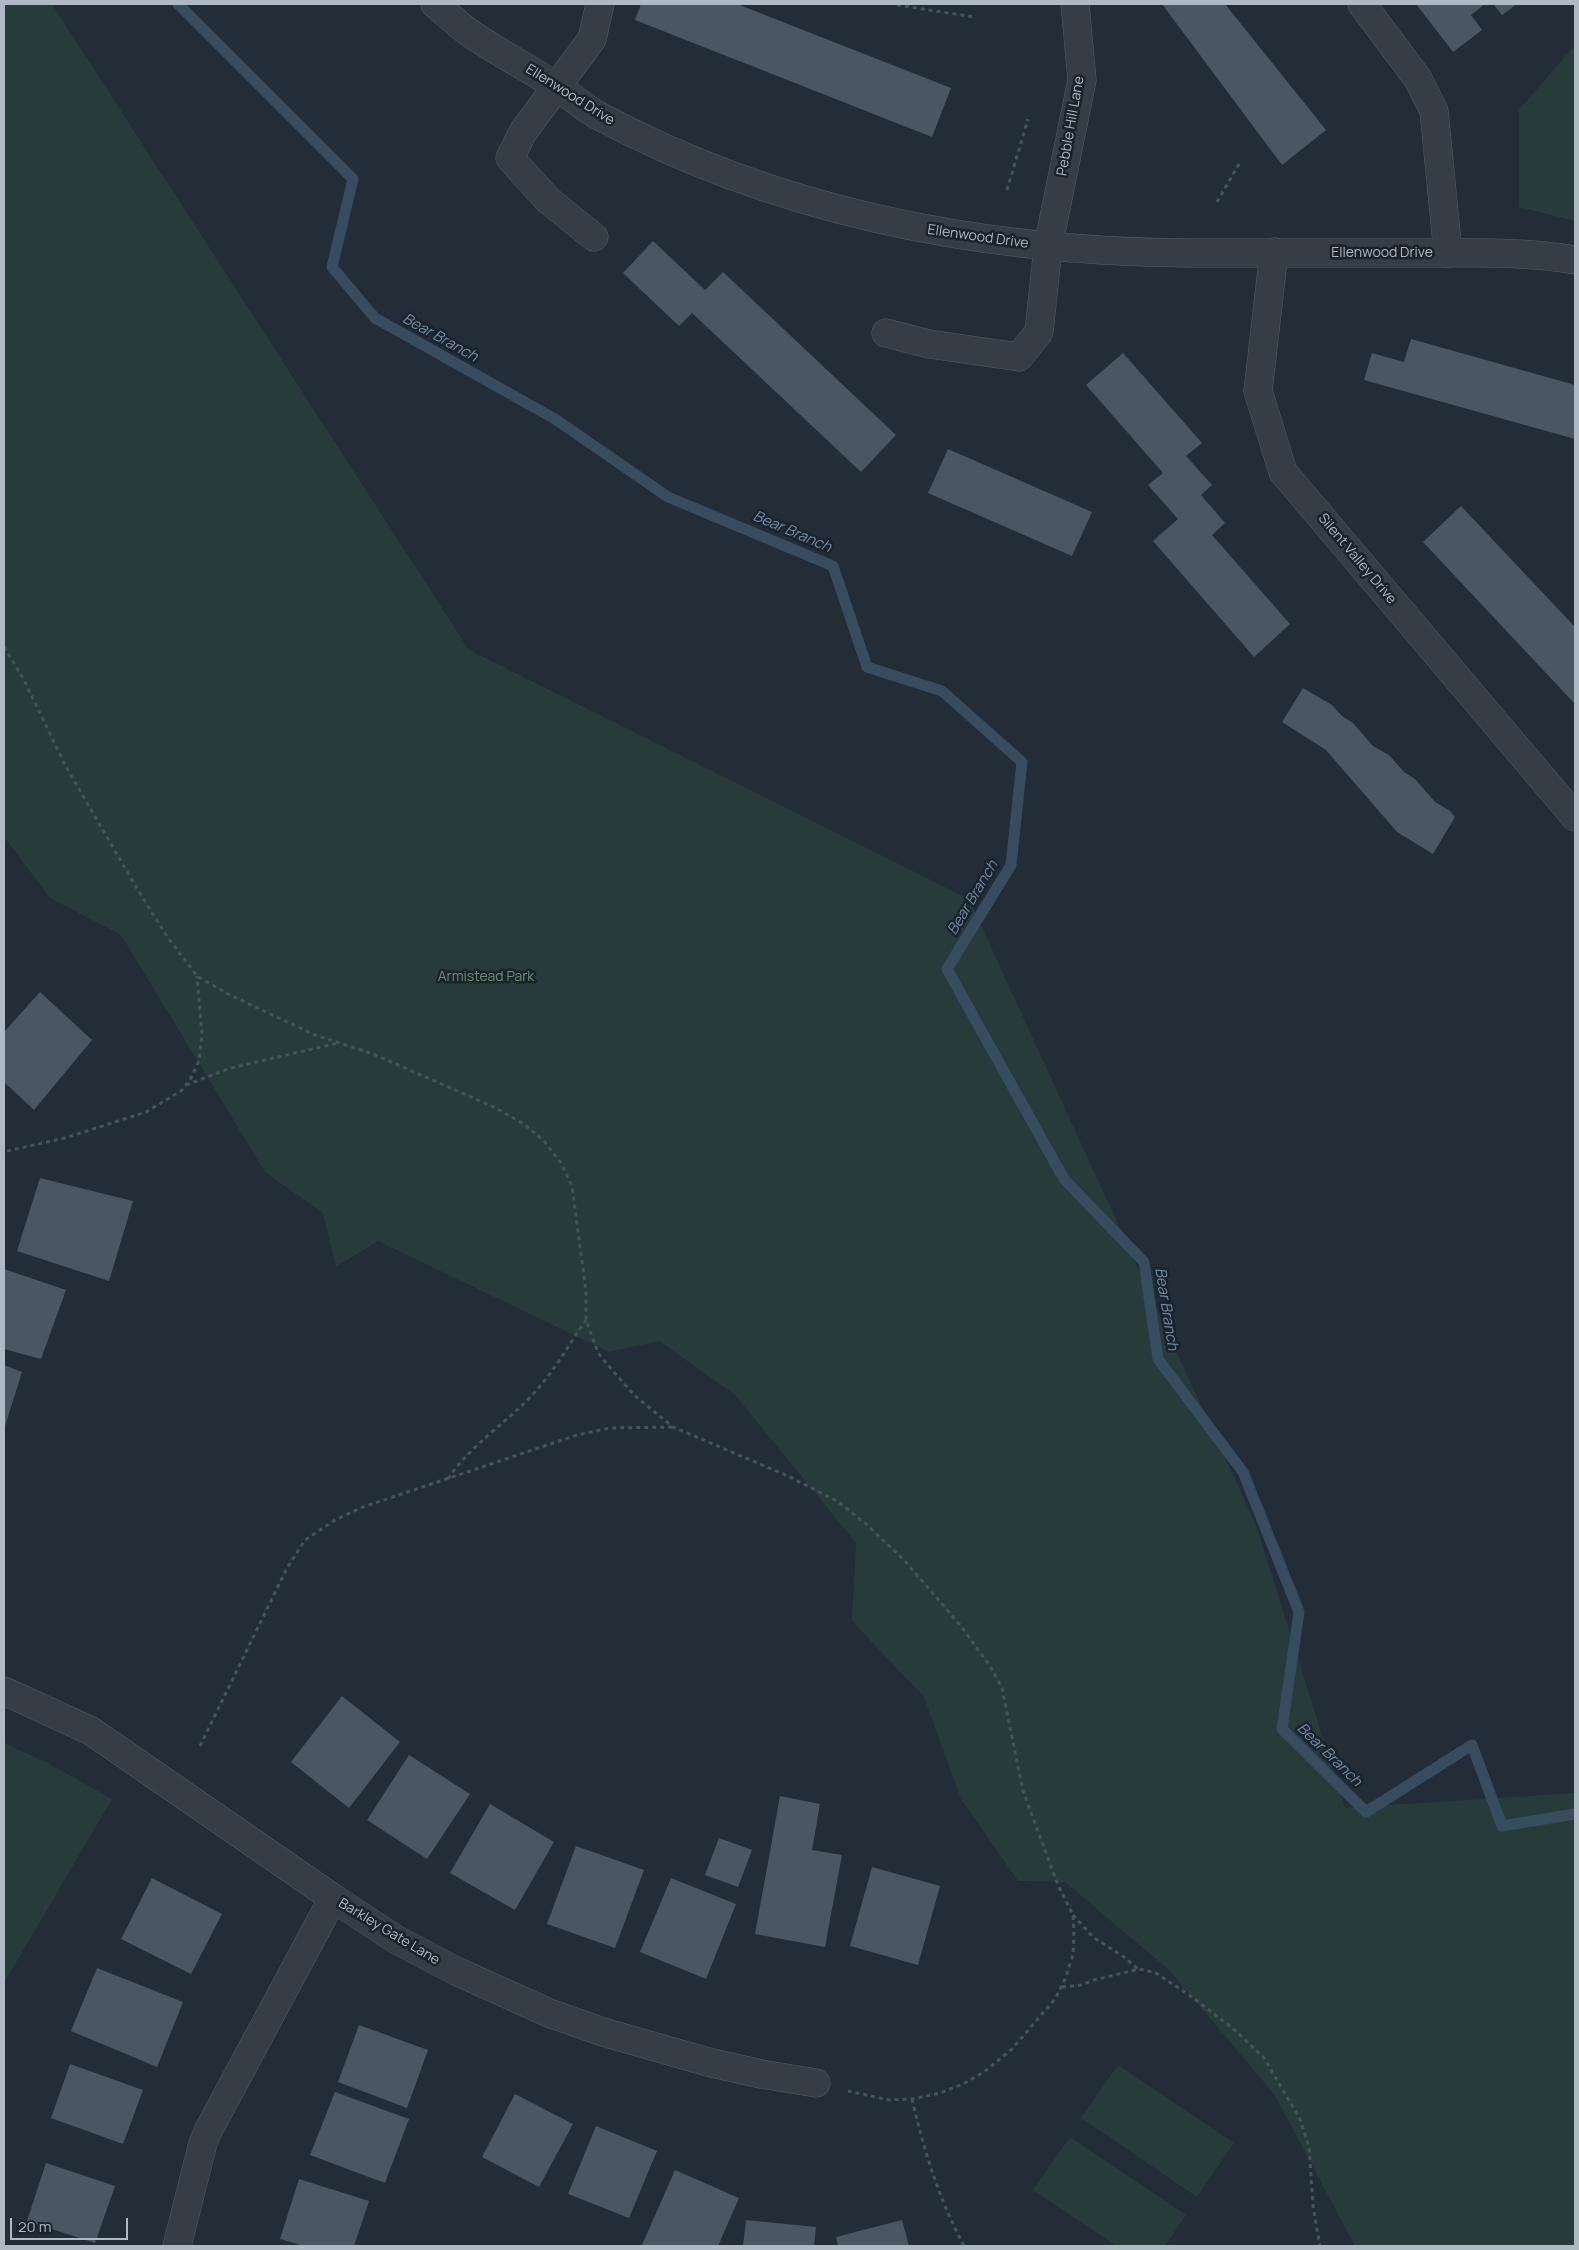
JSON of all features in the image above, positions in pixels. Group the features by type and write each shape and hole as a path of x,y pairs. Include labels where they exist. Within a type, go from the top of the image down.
{"street":[{"name":"Ellenwood Drive","path":"435,4 466,31 556,86 596,114 657,144 741,178 808,201 910,226 1048,247 1186,252 1493,253 1575,260"},
{"path":"594,237 548,200 510,158 523,132 592,39 600,4"},
{"name":"Pebble Hill Lane","path":"886,333 929,344 1019,357 1039,332 1048,247 1082,80 1075,4"},
{"path":"1362,4 1418,79 1434,111 1448,253"},
{"name":"Silent Valley Drive","path":"1274,252 1258,391 1283,472 1575,817"},
{"name":"Barkley Gate Lane","path":"4,1691 91,1731 333,1898 397,1940 456,1971 549,2013 604,2032 708,2062 761,2074 816,2083"},
{"path":"177,2246 203,2143 208,2131 333,1898"}],"path":[{"path":"897,5 974,17"},
{"path":"1007,190 1028,119"},
{"path":"1217,202 1239,164"},
{"path":"4,648 23,678 65,765 138,892 168,938 197,976 228,994 315,1035 373,1054 494,1107 524,1124 544,1141 561,1162 572,1186 586,1292 586,1320 598,1352 613,1371 634,1395 673,1427 788,1476 836,1501 865,1523 904,1560 960,1625 990,1666 1002,1688 1023,1791 1058,1885 1073,1915 1092,1937 1104,1946 1124,1957 1139,1969 1156,1973 1192,1997 1236,2031 1264,2058 1300,2119 1309,2147 1313,2206 1320,2246"},
{"path":"7,1151 64,1138 146,1112 181,1091 199,1061 202,1035 197,976"},
{"path":"185,1086 231,1068 338,1043"},
{"path":"448,1479 460,1461 535,1392 558,1364 586,1320"},
{"path":"200,1746 287,1568 305,1540 336,1520 363,1507 577,1435 610,1428 673,1427"},
{"path":"816,2083 889,2100 912,2099 940,2093 965,2083 984,2072 1012,2049 1055,1999 1062,1987 1073,1954 1073,1915"},
{"path":"1062,1987 1081,1985 1139,1969"},
{"path":"912,2099 930,2169 942,2203 964,2246"}],"green space":[{"name":"Armistead Park","path":"4,4 52,4 469,650 969,899 1256,1525 1345,1808 1575,1793 1575,2246 1355,2246 1274,2094 1169,1970 1065,1882 1018,1881 961,1799 924,1697 852,1621 856,1543 735,1395 659,1341 609,1352 378,1241 336,1267 323,1213 265,1172 121,935 50,898 4,837"},
{"path":"1575,45 1575,221 1519,207 1519,110"},
{"path":"4,1743 46,1762 112,1799 4,1983"},
{"path":"1118,2065 1234,2143 1197,2197 1081,2118"},
{"path":"1070,2137 1186,2215 1165,2246 1116,2246 1033,2190"}],"building":[{"path":"641,4 737,4 951,88 932,137 635,20"},
{"path":"1162,4 1225,4 1326,130 1282,165"},
{"path":"1416,4 1485,4 1471,15 1482,30 1453,52"},
{"path":"1493,4 1517,4 1502,15"},
{"path":"653,241 705,290 723,272 896,435 861,472 692,313 679,326 623,273"},
{"path":"1411,339 1575,385 1575,439 1364,380 1372,353 1404,362"},
{"path":"1123,353 1202,443 1186,456 1212,485 1201,495 1225,523 1212,535 1290,624 1254,657 1153,541 1178,519 1148,485 1163,473 1086,385"},
{"path":"948,449 1092,512 1072,556 928,493"},
{"path":"1461,506 1575,627 1575,704 1423,542"},
{"path":"1303,688 1332,705 1342,716 1353,723 1373,746 1389,755 1404,772 1415,779 1435,802 1450,811 1455,817 1433,854 1397,832 1326,750 1282,722"},
{"path":"40,992 92,1040 34,1110 4,1082 4,1032"},
{"path":"40,1178 133,1201 109,1281 17,1251"},
{"path":"4,1269 66,1290 41,1359 4,1349"},
{"path":"4,1365 22,1372 5,1426 4,1426"},
{"path":"342,1696 400,1742 349,1808 291,1762"},
{"path":"409,1755 470,1794 427,1859 367,1820"},
{"path":"780,1796 820,1804 812,1850 842,1855 825,1947 755,1934"},
{"path":"490,1804 554,1842 515,1910 450,1873"},
{"path":"719,1838 752,1850 738,1887 705,1875"},
{"path":"576,1846 644,1870 615,1948 547,1924"},
{"path":"872,1867 940,1886 918,1965 850,1946"},
{"path":"152,1878 222,1914 191,1974 121,1939"},
{"path":"671,1878 736,1904 706,1979 640,1952"},
{"path":"97,1968 183,2002 157,2067 71,2031"},
{"path":"359,2025 428,2050 407,2108 338,2082"},
{"path":"70,2064 143,2090 123,2144 51,2118"},
{"path":"335,2092 409,2119 385,2183 310,2155"},
{"path":"515,2094 573,2124 539,2187 482,2157"},
{"path":"596,2126 657,2151 629,2218 568,2194"},
{"path":"46,2163 115,2186 95,2243 27,2221"},
{"path":"675,2170 739,2198 718,2246 642,2245"},
{"path":"299,2179 369,2201 354,2246 304,2246 280,2239"},
{"path":"746,2220 816,2227 814,2246 743,2246"},
{"path":"902,2220 909,2246 838,2246 836,2237"}],"waterway":[{"name":"Bear Branch","path":"178,4 353,179 332,267 375,318 555,419 668,497 833,566 867,667 942,691 1022,762 1011,865 947,969 1064,1179 1144,1262 1158,1359 1243,1472 1299,1612 1282,1729 1366,1812 1472,1745 1502,1826 1575,1814"}]}
